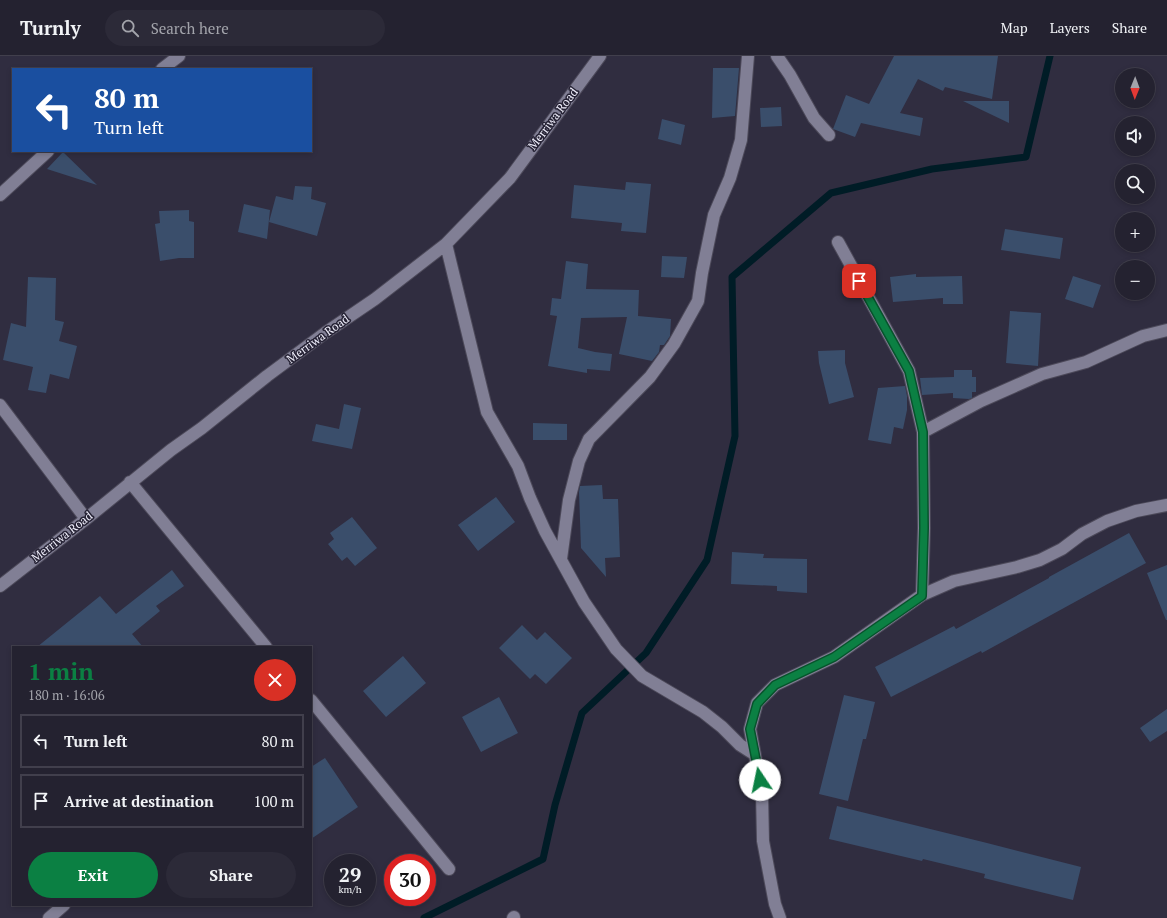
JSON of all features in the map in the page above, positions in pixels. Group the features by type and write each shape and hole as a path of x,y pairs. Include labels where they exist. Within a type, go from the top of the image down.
{"street":[{"path":"163,68 179,56"},
{"name":"Merriwa Road","path":"0,586 86,519 130,482 202,428 267,376 325,333 375,299 446,244 510,178 600,56"},
{"path":"561,559 569,500 579,461 589,439 650,377 674,344 698,301 714,215 730,178 741,140 748,56"},
{"path":"777,56 790,75 814,118 829,135"},
{"path":"0,196 47,152"},
{"path":"838,242 909,371 923,432 924,528 922,596"},
{"path":"446,244 487,412 518,466 545,531 584,602 616,648 642,676 703,712 722,727 740,745 754,754"},
{"path":"923,432 981,401 1042,374 1086,362 1143,336 1167,330"},
{"path":"0,405 86,519"},
{"path":"130,482 265,646"},
{"path":"780,918 775,904 763,842 762,793 750,729 757,704 775,685 834,657 922,596 954,582 1018,567 1040,560 1062,549 1082,534 1107,521 1166,502"},
{"path":"313,708 449,869"},
{"path":"771,918 775,904"},
{"path":"49,918 63,906"}],"building":[{"path":"894,56 998,56 992,99 945,87 943,91 918,79 900,113 923,118 920,136 861,123 855,137 833,129 846,95 869,104"},
{"path":"713,68 739,68 735,116 712,118"},
{"path":"963,101 1009,101 1009,123"},
{"path":"781,107 782,126 761,127 760,108"},
{"path":"662,119 685,125 681,145 658,139"},
{"path":"63,152 97,185 47,169"},
{"path":"626,182 651,184 646,233 621,231 622,223 571,218 574,185 625,190"},
{"path":"295,186 312,187 311,199 326,203 317,236 269,222 276,196 293,200"},
{"path":"244,204 270,210 267,239 238,232"},
{"path":"189,210 189,221 194,222 194,258 179,258 160,261 155,224 160,223 159,211"},
{"path":"1005,229 1063,238 1060,259 1001,250"},
{"path":"662,256 687,257 684,278 661,277"},
{"path":"566,261 588,264 586,289 639,290 638,316 671,319 670,336 664,345 660,345 659,352 652,361 619,354 627,317 581,318 578,348 612,354 610,371 587,369 587,373 548,366 557,316 550,315 552,298 561,299"},
{"path":"916,274 916,277 962,276 963,304 943,304 943,298 893,302 890,277"},
{"path":"1073,276 1101,285 1093,308 1065,299"},
{"path":"28,277 56,278 55,320 64,322 59,341 77,346 69,379 50,374 46,393 28,390 33,367 3,360 11,323 26,327"},
{"path":"1010,311 1041,313 1038,366 1006,363"},
{"path":"845,350 845,363 854,397 829,404 819,363 818,351"},
{"path":"954,370 972,370 972,377 976,377 976,392 972,392 972,398 953,398 953,393 922,395 920,378 954,377"},
{"path":"905,386 907,410 903,429 894,427 891,444 868,440 878,388"},
{"path":"344,404 361,408 352,449 312,441 316,424 339,429"},
{"path":"533,423 567,424 567,440 533,440"},
{"path":"602,485 603,499 618,499 620,557 605,558 606,577 581,548 580,486"},
{"path":"496,497 515,522 478,551 458,525"},
{"path":"352,517 377,548 355,566 347,557 342,561 328,544 334,539 330,533"},
{"path":"1129,533 1146,563 982,653 981,651 891,697 875,667 954,626 956,629"},
{"path":"732,552 764,554 763,558 807,559 807,593 777,591 777,586 731,584"},
{"path":"1167,565 1167,620 1166,620 1147,573"},
{"path":"172,570 184,586 156,606 160,611 132,634 142,646 38,646 100,596 116,614"},
{"path":"522,625 537,640 545,632 572,658 546,684 535,674 530,679 499,648"},
{"path":"403,656 426,683 386,717 363,691"},
{"path":"844,695 875,702 866,739 863,739 848,801 819,794"},
{"path":"499,697 518,733 481,752 462,717"},
{"path":"1167,709 1167,731 1150,742 1140,728"},
{"path":"325,758 358,807 312,838 312,766"},
{"path":"837,806 1081,867 1073,900 984,878 985,874 829,839"}],"waterway":[{"path":"424,918 543,859 555,805 582,713 646,653 707,560 735,436 732,277 831,193 932,169 1026,157 1050,56"}],"route":[{"path":"760,780 750,729 757,704 775,685 834,657 922,596 922,555 924,528 923,432 909,371 859,281"}]}
